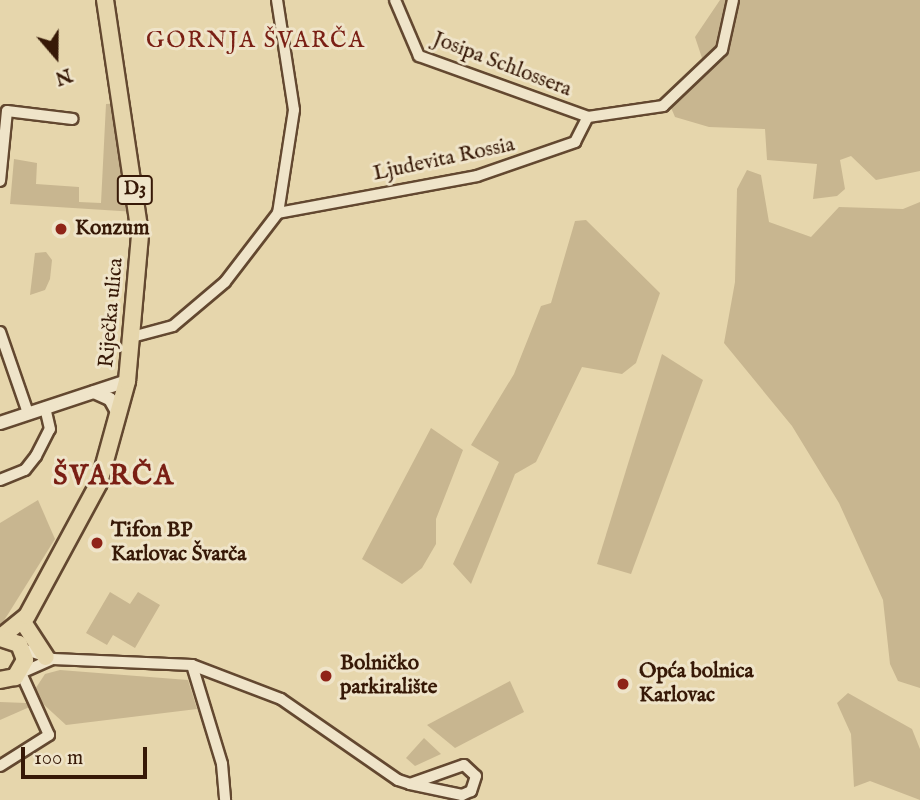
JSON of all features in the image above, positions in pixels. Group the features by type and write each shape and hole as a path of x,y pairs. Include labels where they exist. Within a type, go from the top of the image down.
{"main road":[{"name":"Riječka ulica","path":"105,0 140,234 127,381"},
{"name":"D3","path":"7,679 23,649 26,620 99,483 127,381"},
{"name":"D3","path":"23,649 1,638 26,620"},
{"path":"26,620 49,658"}],"street":[{"path":"132,337 173,326 225,282 278,214 294,110 278,0"},
{"name":"Josipa Schlossera","path":"395,0 418,56 588,117"},
{"path":"588,117 663,106 722,50 733,0"},
{"path":"0,181 7,111 73,119"},
{"name":"Ljudevita Rossia","path":"278,214 477,176 545,157 575,142 588,117"},
{"path":"0,332 28,413"},
{"path":"0,423 127,381"},
{"path":"94,392 110,399 118,415"},
{"path":"0,480 25,470 36,456 50,429 45,408"},
{"path":"23,649 49,658 192,665 281,699 410,785 461,798 476,784 472,768 464,765 410,785"},
{"path":"0,766 49,735 26,694 7,679 49,658"},
{"path":"192,665 222,764 225,800"}],"shaded area":[{"path":"720,0 920,0 920,171 876,180 851,156 840,160 845,189 837,196 813,199 817,164 767,160 765,129 709,127 675,117 666,96 703,61 695,37"},
{"path":"122,103 136,212 10,204 14,159 37,163 36,184 79,187 79,202 101,203 106,104"},
{"path":"747,170 761,175 769,222 811,237 839,207 903,209 920,202 920,688 898,681 890,664 883,600 839,503 792,426 724,343 735,282 737,189"},
{"path":"586,220 660,293 636,363 622,374 582,367 536,462 515,474 471,584 453,564 499,462 471,445 514,374 541,306 551,303 575,221"},
{"path":"46,252 52,260 50,279 45,290 30,295 35,253"},
{"path":"662,354 703,380 631,574 597,564"},
{"path":"431,428 463,450 436,519 436,544 422,568 402,584 362,559"},
{"path":"38,500 55,539 0,627 0,523"},
{"path":"110,592 130,604 138,592 160,605 135,648 113,635 107,645 86,633"},
{"path":"60,670 188,680 197,709 66,725 41,702 0,720 0,702 26,703 45,674"},
{"path":"510,681 524,712 455,748 427,725"},
{"path":"848,693 912,729 920,749 920,800 870,781 854,787 851,734 837,703"},
{"path":"424,738 441,754 415,766 406,758"}],"place":[{"name":"Konzum","path":"61,229"},
{"name":"Tifon BP Karlovac Švarča","path":"97,543"},
{"name":"Bolničko parkiralište","path":"326,676"},
{"name":"Opća bolnica Karlovac","path":"623,684"}],"district":[{"name":"GORNJA ŠVARČA","path":"256,41"},
{"name":"ŠVARČA","path":"114,477"}]}
